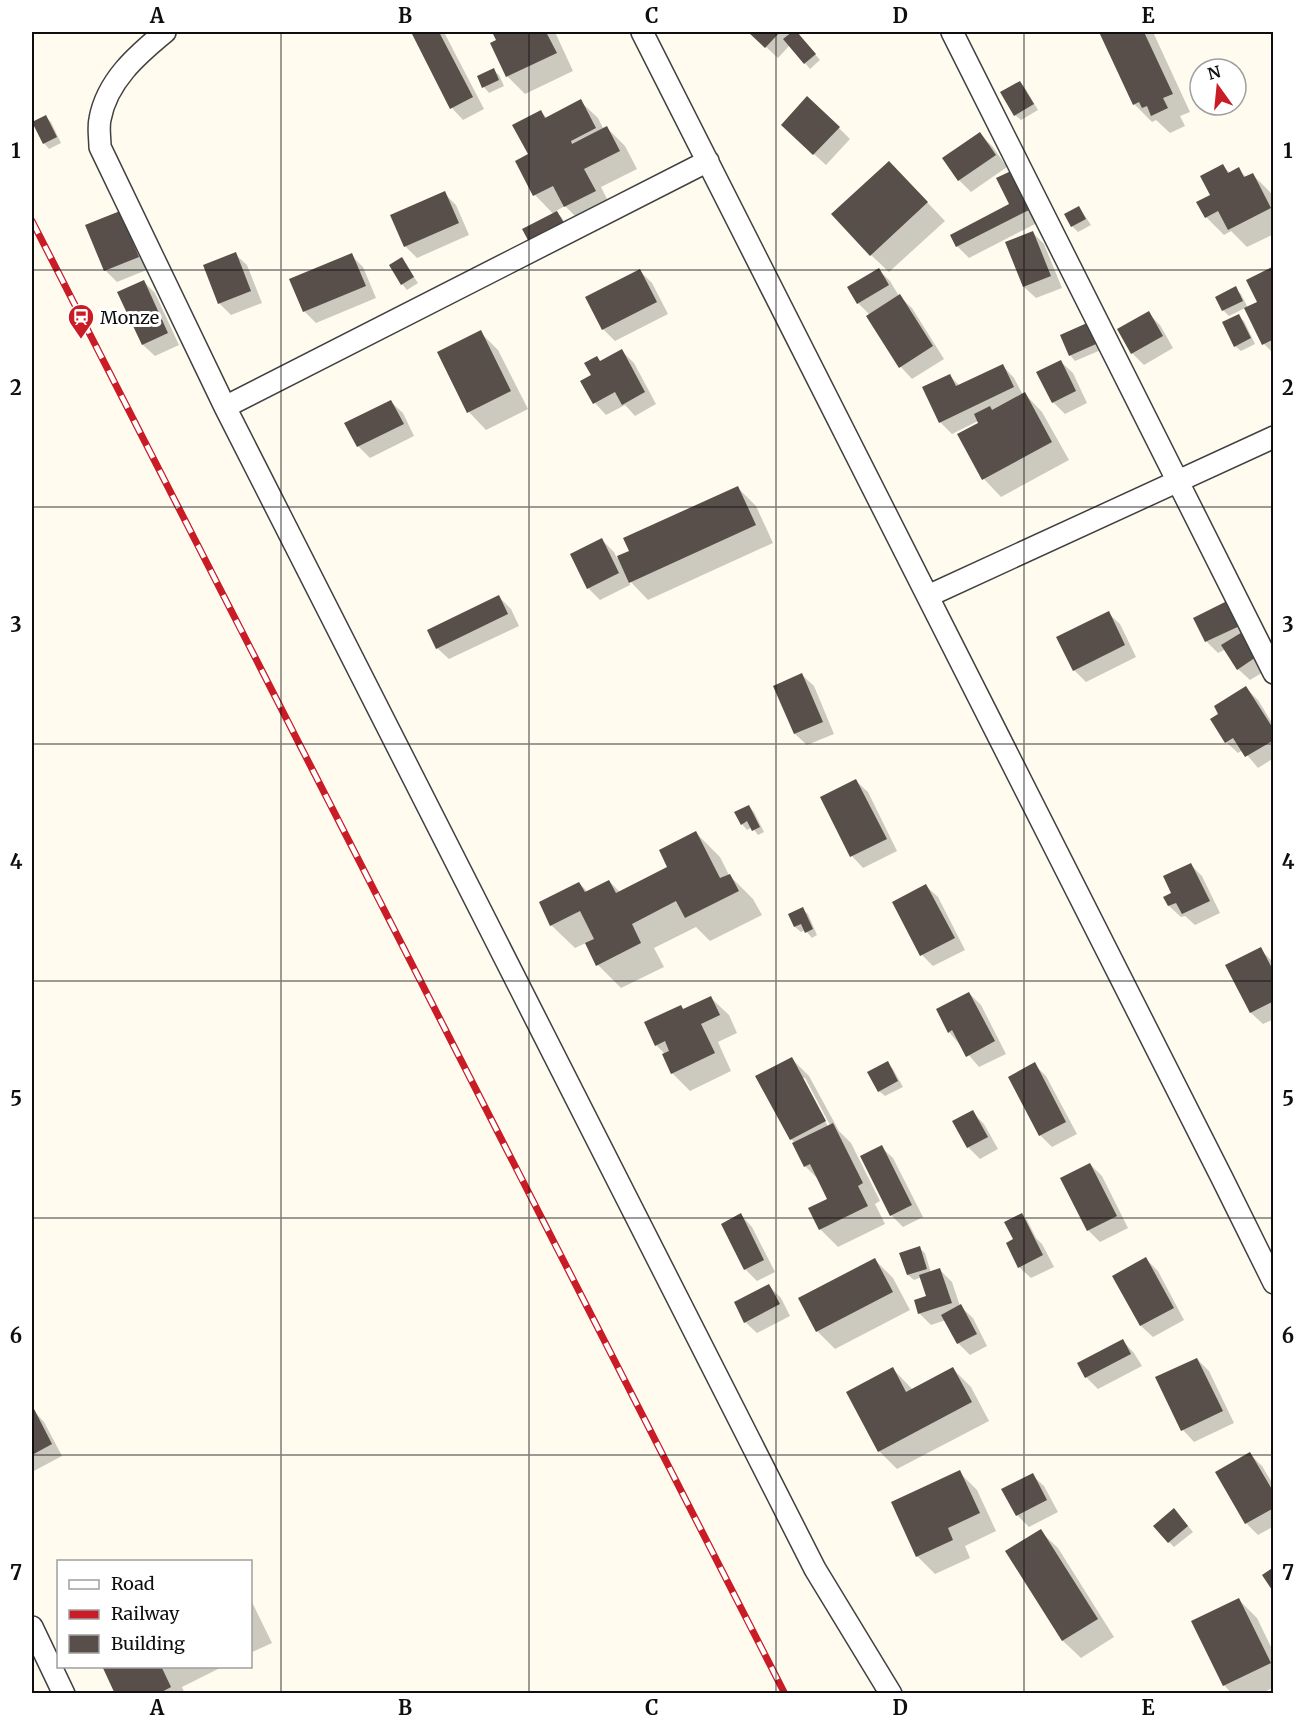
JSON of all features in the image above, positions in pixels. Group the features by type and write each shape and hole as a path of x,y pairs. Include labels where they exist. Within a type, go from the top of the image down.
{"street":[{"path":"165,32 142,51 111,86 99,120 100,147 225,407 815,1569 891,1694"},
{"path":"642,32 1274,1283"},
{"path":"952,32 1274,673"},
{"path":"225,407 708,161"},
{"path":"928,596 1274,437"},
{"path":"32,1627 64,1694"}],"building":[{"path":"411,32 439,32 473,97 450,109"},
{"path":"492,32 546,32 557,53 506,77 490,43 496,40"},
{"path":"748,32 780,32 765,48"},
{"path":"792,32 797,32 816,54 804,64 783,39"},
{"path":"1099,32 1144,32 1173,94 1163,98 1168,108 1151,116 1147,106 1142,108 1139,102 1133,105"},
{"path":"494,68 499,80 482,88 477,76"},
{"path":"1020,81 1034,104 1014,116 1000,92"},
{"path":"807,96 840,127 813,155 781,125"},
{"path":"581,99 596,128 571,141 572,144 607,126 620,151 584,169 596,191 564,207 553,186 533,196 515,161 528,154 512,125 541,110 545,118"},
{"path":"46,115 57,137 43,144 32,122"},
{"path":"980,132 996,155 958,181 942,158"},
{"path":"889,161 928,202 870,256 831,214"},
{"path":"1223,164 1228,173 1239,167 1244,177 1253,173 1271,208 1228,230 1218,211 1205,218 1196,202 1210,195 1200,176"},
{"path":"1011,171 1031,209 956,247 950,235 1009,204 996,178"},
{"path":"445,191 459,223 404,247 390,215"},
{"path":"1079,206 1086,219 1071,227 1064,214"},
{"path":"120,211 139,257 104,271 85,225"},
{"path":"557,211 564,223 529,242 522,229"},
{"path":"1033,231 1051,276 1023,287 1005,242"},
{"path":"236,252 251,291 218,304 203,265"},
{"path":"352,253 366,286 303,312 289,279"},
{"path":"402,257 414,277 401,285 389,265"},
{"path":"1274,266 1274,339 1262,345 1244,308 1257,302 1246,280"},
{"path":"879,268 889,285 857,304 847,287"},
{"path":"640,269 657,302 602,330 585,297"},
{"path":"144,280 168,333 142,345 117,292"},
{"path":"1236,286 1243,301 1222,311 1215,297"},
{"path":"900,294 933,346 899,368 866,316"},
{"path":"1149,311 1163,336 1131,354 1117,329"},
{"path":"1239,314 1251,338 1234,347 1222,322"},
{"path":"1087,323 1096,344 1069,356 1060,335"},
{"path":"481,330 511,391 467,413 437,352"},
{"path":"622,349 645,392 622,405 615,392 593,404 580,381 591,375 584,363 597,356 600,361"},
{"path":"1061,360 1076,391 1052,403 1036,372"},
{"path":"1003,364 1014,387 939,423 922,387 950,374 956,386"},
{"path":"1025,392 1052,442 982,480 957,434 978,423 974,414 990,406 992,410"},
{"path":"391,400 404,424 357,447 344,423"},
{"path":"738,486 756,525 629,583 617,556 629,551 623,538"},
{"path":"602,538 619,573 587,589 570,554"},
{"path":"499,595 508,614 436,649 427,630"},
{"path":"1231,599 1244,624 1205,642 1193,618"},
{"path":"1109,611 1125,645 1073,671 1056,637"},
{"path":"1244,631 1259,655 1237,670 1221,645"},
{"path":"802,673 823,722 794,734 773,686"},
{"path":"1246,686 1274,730 1274,740 1245,757 1233,738 1225,743 1210,719 1218,714 1214,706"},
{"path":"856,779 887,839 850,857 820,797"},
{"path":"749,805 760,827 752,831 747,821 741,825 734,812"},
{"path":"696,831 720,878 730,874 739,891 685,918 676,901 632,924 641,943 596,966 585,943 594,939 580,911 550,926 539,902 579,882 585,892 609,880 616,893 667,867 659,850"},
{"path":"1191,863 1210,901 1182,914 1176,903 1168,906 1163,897 1171,893 1163,876"},
{"path":"926,884 955,938 920,956 892,902"},
{"path":"803,907 813,929 805,933 801,924 794,927 788,914"},
{"path":"1261,947 1274,972 1274,1001 1250,1013 1225,965"},
{"path":"969,992 995,1041 966,1057 952,1030 948,1033 936,1009"},
{"path":"711,996 720,1015 701,1024 715,1053 671,1074 662,1054 669,1051 665,1041 655,1046 644,1022 681,1005 683,1009"},
{"path":"792,1057 826,1121 790,1140 755,1076"},
{"path":"888,1061 898,1081 878,1092 867,1072"},
{"path":"1035,1062 1066,1122 1039,1136 1008,1077"},
{"path":"973,1110 988,1137 967,1148 952,1121"},
{"path":"833,1123 863,1183 858,1186 868,1206 819,1230 808,1208 827,1199 810,1164 804,1167 792,1143"},
{"path":"882,1145 912,1205 890,1216 860,1156"},
{"path":"1090,1163 1117,1216 1087,1231 1060,1178"},
{"path":"741,1213 764,1260 744,1270 721,1224"},
{"path":"1022,1213 1043,1255 1018,1268 1006,1243 1013,1239 1004,1222"},
{"path":"920,1246 927,1269 907,1275 899,1253"},
{"path":"1146,1257 1174,1308 1140,1326 1112,1276"},
{"path":"875,1258 893,1292 816,1332 798,1298"},
{"path":"940,1268 952,1303 918,1314 914,1300 926,1296 919,1275"},
{"path":"769,1284 780,1304 744,1323 734,1302"},
{"path":"961,1304 977,1334 957,1344 941,1315"},
{"path":"1123,1339 1131,1354 1085,1378 1077,1363"},
{"path":"1197,1358 1223,1411 1181,1431 1155,1377"},
{"path":"893,1367 906,1392 953,1367 972,1402 878,1452 846,1392"},
{"path":"32,1405 52,1444 32,1455"},
{"path":"1250,1452 1274,1493 1274,1508 1245,1524 1215,1472"},
{"path":"960,1470 980,1513 948,1528 953,1540 916,1557 891,1502"},
{"path":"1033,1473 1047,1500 1016,1516 1001,1489"},
{"path":"1174,1508 1188,1526 1168,1543 1153,1526"},
{"path":"1041,1529 1098,1619 1062,1641 1005,1551"},
{"path":"1274,1567 1274,1593 1262,1575"},
{"path":"1239,1598 1271,1663 1223,1686 1191,1621"},
{"path":"103,1668 162,1668 171,1687 158,1694 115,1694"}],"railway":[{"path":"32,221 785,1694"}],"place":[{"name":"Monze","path":"81,340"}]}
